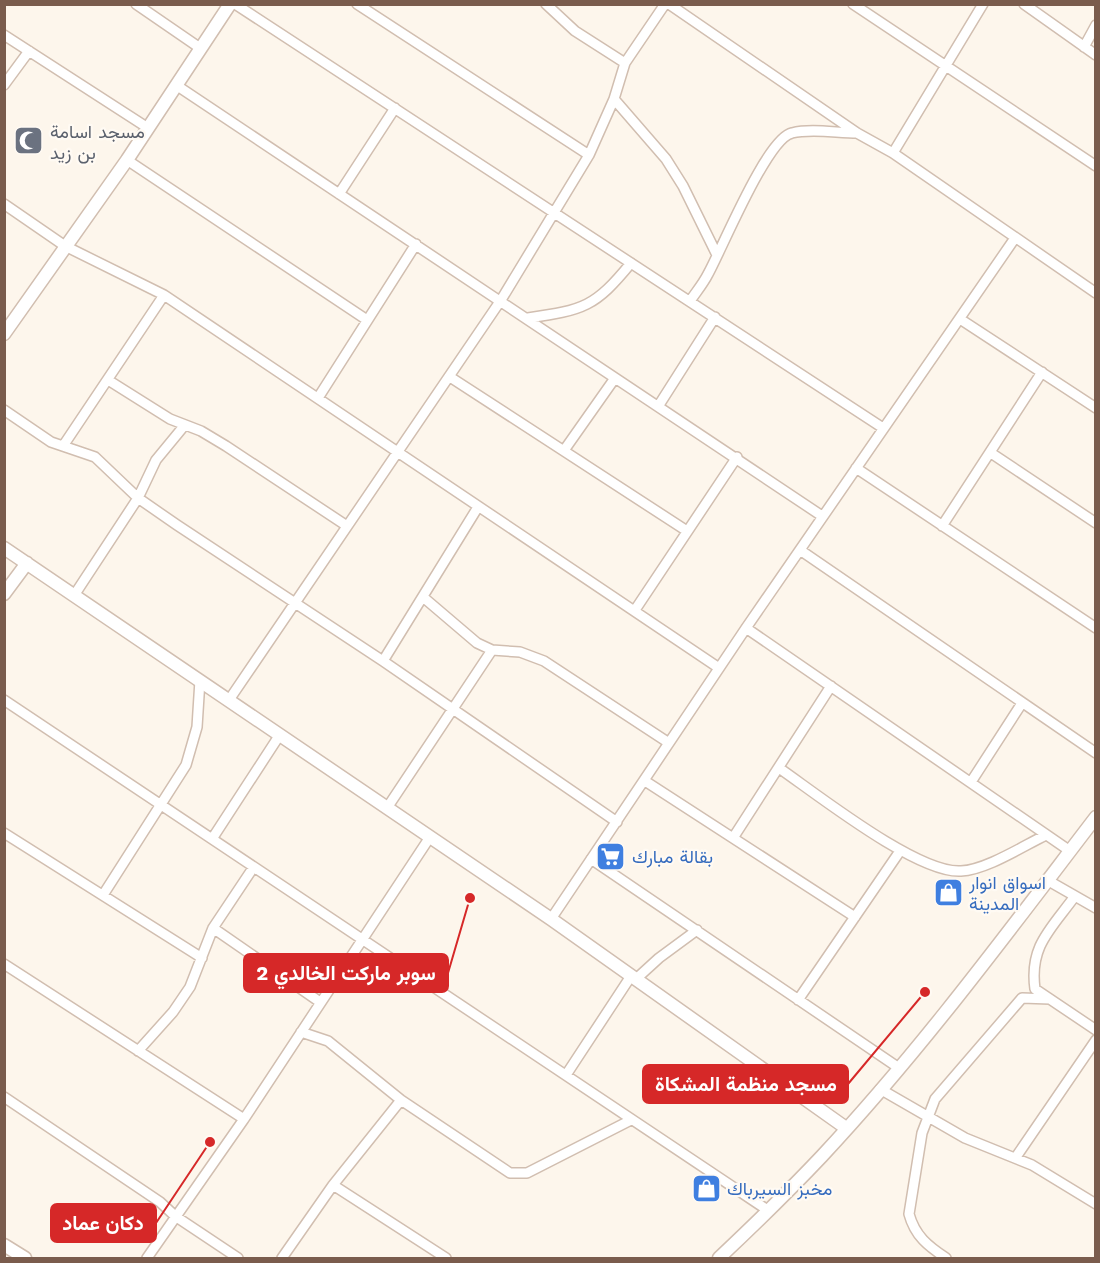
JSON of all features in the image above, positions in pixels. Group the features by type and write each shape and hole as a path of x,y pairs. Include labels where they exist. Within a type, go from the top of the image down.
{"street":[{"path":"136,4 200,48"},
{"path":"4,334 127,160 230,4"},
{"path":"236,4 884,428"},
{"path":"357,4 589,155"},
{"path":"546,4 575,31 625,63"},
{"path":"229,700 501,300 589,155 614,99 625,63 667,4 857,134 893,153 1095,293"},
{"path":"853,4 1095,166"},
{"path":"893,153 948,67 983,4"},
{"path":"1024,4 1095,55"},
{"path":"1084,47 1095,25"},
{"path":"4,35 148,128"},
{"path":"4,85 29,51"},
{"path":"176,85 659,405 822,516"},
{"path":"614,99 666,159 688,196 717,255"},
{"path":"339,194 395,108"},
{"path":"690,301 702,284 742,202 776,146 785,136 800,132 857,134"},
{"path":"127,160 367,320"},
{"path":"4,204 65,246 164,295 719,668"},
{"path":"551,919 822,516 1015,238"},
{"path":"318,399 416,244"},
{"path":"528,318 575,310 591,303 611,288 631,263"},
{"path":"63,446 164,295"},
{"path":"659,405 715,317"},
{"path":"960,319 1095,408"},
{"path":"942,526 1042,372"},
{"path":"450,377 565,449 687,531"},
{"path":"565,449 615,378"},
{"path":"108,380 184,426 201,431 347,526"},
{"path":"4,410 51,442 95,457 138,498 617,822"},
{"path":"75,594 138,498 156,460 184,426"},
{"path":"991,453 1095,523"},
{"path":"635,610 737,458"},
{"path":"856,468 1095,628"},
{"path":"382,661 478,507"},
{"path":"4,548 551,919 846,1128"},
{"path":"800,550 1095,753"},
{"path":"4,594 27,563"},
{"path":"423,597 463,633 492,650 520,652 544,661 669,744"},
{"path":"746,628 1070,851"},
{"path":"387,808 492,650"},
{"path":"103,896 162,806 191,753 197,727 200,680"},
{"path":"733,838 831,686"},
{"path":"4,700 769,1210"},
{"path":"971,782 1022,703"},
{"path":"212,839 279,736"},
{"path":"779,768 900,851 938,870 962,872 980,867 1046,835"},
{"path":"645,781 855,917"},
{"path":"719,1258 769,1210 899,1068 1095,817"},
{"path":"4,833 202,958"},
{"path":"147,1258 174,1216 244,1119 430,837"},
{"path":"798,1000 900,851"},
{"path":"591,859 899,1068"},
{"path":"138,1051 190,987 213,928 253,868"},
{"path":"1047,880 1095,908"},
{"path":"1075,896 1035,952 1035,989 1095,1030"},
{"path":"213,928 320,1002"},
{"path":"566,1075 633,977 696,930"},
{"path":"4,964 244,1119"},
{"path":"946,1258 923,1241 913,1229 909,1214 926,1117 942,1089 970,1061 999,1022 1022,998 1050,999"},
{"path":"301,1032 328,1041 401,1101 510,1173 527,1173 631,1120"},
{"path":"1016,1157 1095,1040"},
{"path":"880,1089 965,1138 1016,1157 1047,1173 1095,1204"},
{"path":"4,1096 160,1202 174,1216 238,1258"},
{"path":"282,1258 333,1185 401,1101"},
{"path":"333,1185 443,1258"},
{"path":"4,1245 25,1258"}],"place":[{"name":"مسجد اسامة بن زيد","path":"29,141"},
{"name":"بقالة مبارك","path":"611,856"},
{"name":"اسواق انوار المدينة","path":"948,892"},
{"name":"سوبر ماركت الخالدي 2","path":"470,898"},
{"name":"مسجد منظمة المشكاة","path":"925,992"},
{"name":"دكان عماد","path":"210,1142"},
{"name":"مخبز السيرباك","path":"706,1188"}]}
